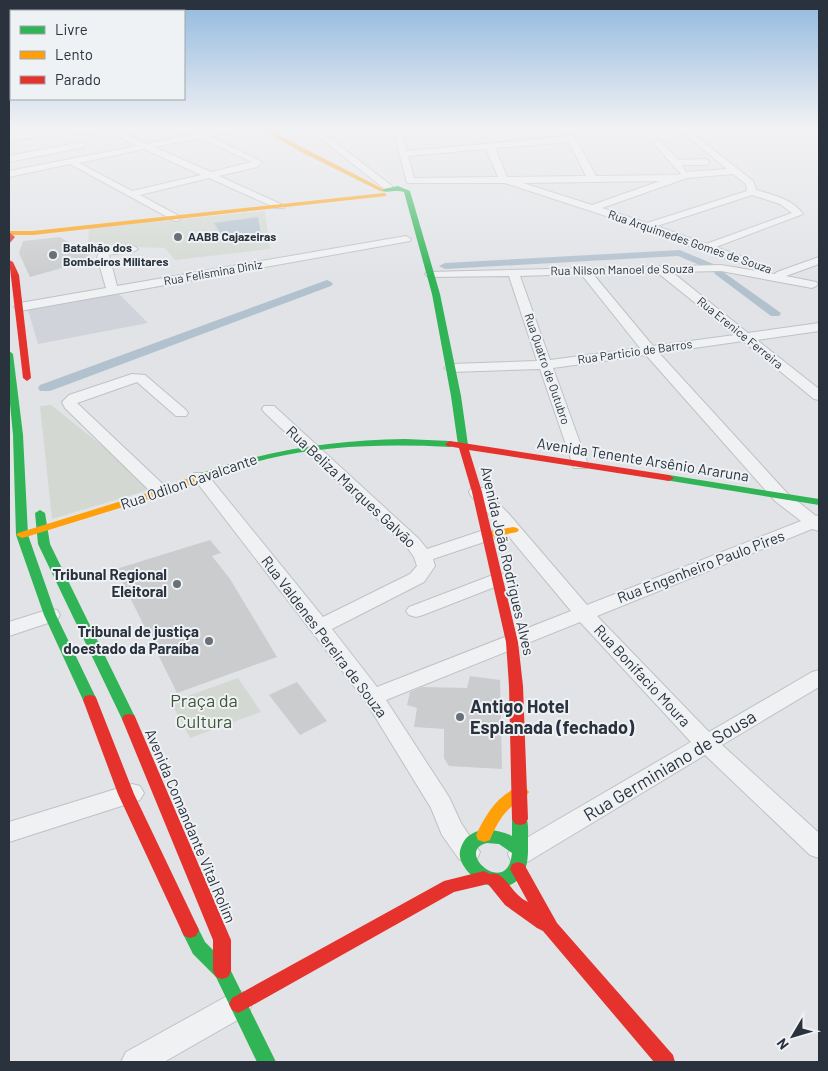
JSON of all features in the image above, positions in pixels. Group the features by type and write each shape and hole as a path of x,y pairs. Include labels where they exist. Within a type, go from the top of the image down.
{"main road":[{"path":"365,179 395,192"},
{"path":"9,237 395,192"},
{"name":"Avenida João Rodrigues Alves","path":"395,192 420,229 451,368 459,411 458,428 477,492 512,642 516,665 521,792 519,857"},
{"path":"9,262 15,275 20,307 29,394"},
{"path":"9,354 11,402 18,435 15,537 88,695 126,794 199,948 222,971 266,1062"},
{"name":"Avenida João Rodrigues Alves","path":"447,414 458,428"},
{"name":"Rua Odilon Cavalcante","path":"15,537 161,492 200,476 268,456 312,449 403,441 463,445"},
{"name":"Avenida Tenente Arsênio Araruna","path":"463,445 819,502"},
{"name":"Avenida Comandante Vital Rolim","path":"39,501 44,544 115,687 222,940 222,971"},
{"path":"487,535 513,530"},
{"path":"450,886 494,811 504,801 521,792"},
{"path":"551,929 519,857 508,838 492,834 474,847 471,867 489,879 512,900 551,929 666,1062"},
{"path":"238,1004 450,886 489,879 508,878 519,857"}],"street":[{"path":"103,179 175,218"},
{"path":"131,194 193,179"},
{"path":"218,179 280,206"},
{"path":"378,179 395,192 503,180 548,179"},
{"path":"388,179 395,192"},
{"path":"395,192 398,179"},
{"path":"592,208 674,179"},
{"path":"745,179 750,183 752,192"},
{"name":"Rua Arquimedes Gomes de Souza","path":"503,180 647,226 704,248 815,285"},
{"path":"647,226 752,192 770,196 798,214 704,248"},
{"name":"Rua Felismina Diniz","path":"20,307 405,239"},
{"path":"113,290 103,257 104,253 115,249 133,250"},
{"path":"781,274 819,260"},
{"path":"721,268 759,266"},
{"name":"Rua Nilson Manoel de Souza","path":"431,274 721,268 815,285"},
{"name":"Rua Erenice Ferreira","path":"662,270 743,337 819,396"},
{"path":"584,271 650,350 780,497 818,523"},
{"name":"Rua Quatro de Outubro","path":"513,272 547,365 580,465"},
{"name":"Rua Particio de Barros","path":"451,368 547,365 819,327"},
{"path":"161,492 69,402 74,398 132,378 140,378 181,412"},
{"name":"Rua Beliza Marques Galvão","path":"269,410 414,543 426,566 417,578 320,627"},
{"name":"Rua Valdenes Pereira de Souza","path":"200,476 373,697 441,804 451,828 474,847"},
{"name":"Rua Bonifacio Moura","path":"477,492 513,530 583,613 707,744 819,848"},
{"name":"Rua Engenheiro Paulo Pires","path":"373,697 583,613 818,523"},
{"path":"422,556 487,535"},
{"path":"416,611 498,580"},
{"path":"9,629 50,615"},
{"name":"Rua Germiniano de Sousa","path":"519,857 819,677"},
{"path":"9,832 156,785"},
{"path":"136,1062 238,1004"}],"shaded area":[{"path":"118,293 148,323 38,344 28,310"}],"green space":[{"name":"AABB Cajazeiras","path":"265,211 270,249 175,260 165,248 88,245 89,228"},
{"path":"51,405 155,488 52,519 40,406"},
{"name":"Praça da Cultura","path":"238,678 261,712 190,738 171,702"}],"water":[{"path":"258,217 261,236 224,239 214,223"}],"building":[{"name":"Batalhão dos Bombeiros Militares","path":"60,237 94,259 30,277 19,253 23,241"},
{"name":"Tribunal de justiça doestado da Paraíba","path":"210,540 221,553 212,556 230,579 277,657 177,693 116,569"},
{"name":"Antigo Hotel Esplanada (fechado)","path":"470,676 500,680 502,769 449,766 444,758 444,729 414,727 417,708 407,705 410,692 422,687 467,688"},
{"path":"297,682 327,721 300,735 269,695"}],"waterway":[{"path":"445,266 680,253 714,268"},
{"path":"719,272 775,313"},
{"path":"45,388 327,284"}],"traffic: fast":[{"path":"382,190 398,188 407,191 436,294 456,396 463,445"},
{"path":"9,354 18,435 22,535 50,615 90,700"},
{"path":"205,475 259,458 311,448 405,442 450,444"},
{"path":"669,478 819,502"},
{"path":"40,513 44,544 129,719"},
{"path":"518,849 504,839 496,836 487,836 476,839 470,844 469,860 473,868 480,875 490,879 506,878 514,873 520,859 520,819"},
{"path":"190,930 199,948 222,971 267,1062"}],"traffic: slow":[{"path":"360,179 382,190"},
{"path":"9,233 33,233 384,195"},
{"path":"22,535 161,492 205,475"},
{"path":"487,535 513,530"},
{"path":"484,835 498,810 521,792"}],"traffic: jam":[{"path":"9,234 12,237 9,242"},
{"path":"9,262 15,275 27,378"},
{"path":"450,444 669,478"},
{"path":"463,445 477,492 512,642 516,686 520,819"},
{"path":"90,700 126,794 190,930"},
{"path":"129,719 222,940 222,971"},
{"path":"518,869 551,929 666,1062"},
{"path":"238,1004 450,886 484,878"},
{"path":"494,880 511,900 543,923"}],"place":[{"name":"AABB Cajazeiras","path":"178,237"},
{"name":"Batalhão dos Bombeiros Militares","path":"53,255"},
{"name":"Tribunal Regional Eleitoral","path":"177,584"},
{"name":"Tribunal de justiça doestado da Paraíba","path":"209,641"},
{"name":"Antigo Hotel Esplanada (fechado)","path":"460,717"}]}
